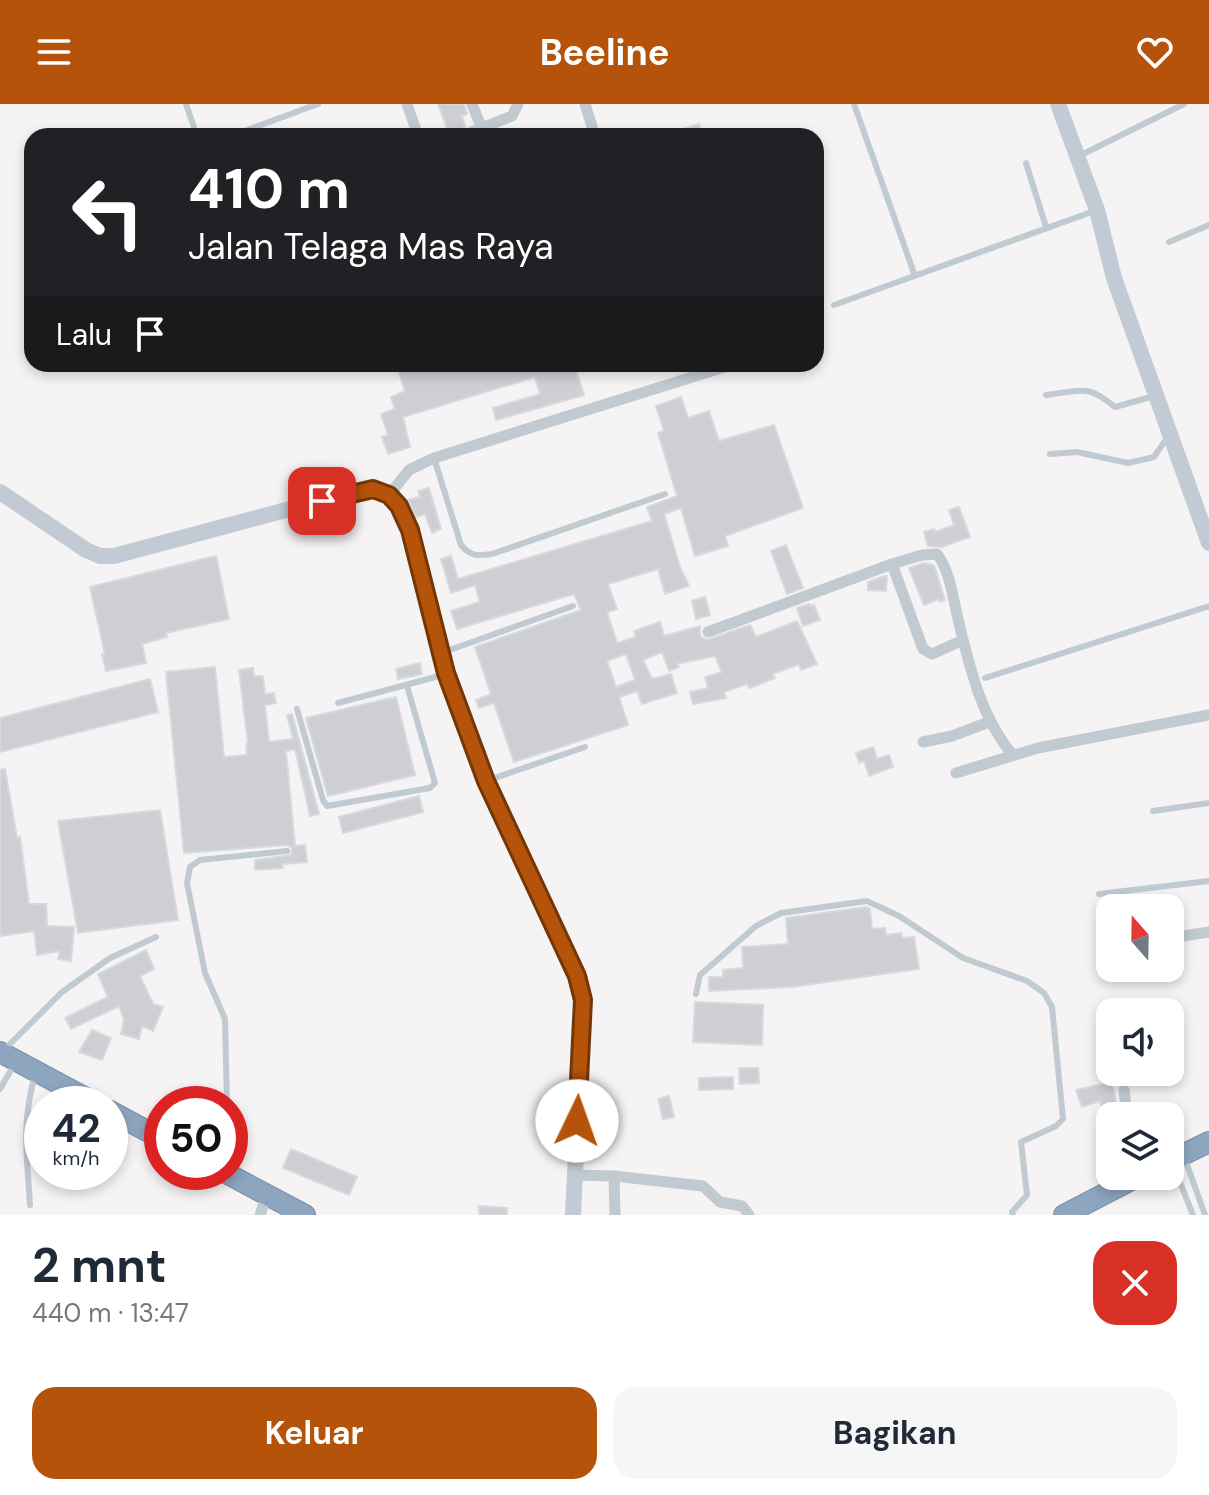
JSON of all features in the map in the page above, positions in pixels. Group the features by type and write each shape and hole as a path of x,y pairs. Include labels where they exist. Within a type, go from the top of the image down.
{"highway":[{"path":"5,1055 64,1086"},
{"path":"1184,1154 1209,1142"},
{"path":"248,1185 305,1215"},
{"path":"1064,1215 1112,1190"}],"main road":[{"path":"1058,104 1097,210 1114,278 1209,543"},
{"path":"0,492 86,550 100,556 114,556 373,489 389,495 399,506 410,530 446,673 486,781 555,926 577,976 583,1000 573,1215"}],"street":[{"path":"407,104 415,128"},
{"path":"472,104 476,128"},
{"path":"484,128 512,116 518,104"},
{"path":"585,104 592,128"},
{"path":"389,495 409,470 434,458 708,372"},
{"path":"708,632 930,553 941,558 989,722 1013,755"},
{"path":"892,564 923,649 932,654 963,640"},
{"path":"956,773 1013,755 1209,715"},
{"path":"923,742 952,736 989,722"},
{"path":"1184,936 1209,932"},
{"path":"1124,1090 1125,1102"},
{"path":"575,1175 703,1186 720,1202 742,1206 749,1215"},
{"path":"614,1176 615,1215"},
{"path":"260,1215 267,1195"}],"lane":[{"path":"186,104 194,128"},
{"path":"253,128 318,104"},
{"path":"854,104 915,276"},
{"path":"1076,158 1184,104"},
{"path":"1026,163 1046,227"},
{"path":"834,305 1097,210"},
{"path":"1169,242 1209,225"},
{"path":"1046,395 1090,390 1115,407 1157,395"},
{"path":"1050,454 1077,452 1128,463 1154,457 1171,431"},
{"path":"434,458 461,545 476,556 492,554 665,494"},
{"path":"440,653 573,606"},
{"path":"985,678 1209,606"},
{"path":"338,703 446,673"},
{"path":"297,709 327,806 430,788 435,783 407,686"},
{"path":"486,781 585,747"},
{"path":"1153,811 1209,803"},
{"path":"227,1086 225,1019 205,973 187,883 190,867 200,860 287,851"},
{"path":"1099,894 1209,881"},
{"path":"696,994 700,975 756,926 781,913 867,901 899,916 963,958 1005,972 1036,987 1044,993 1052,1007 1063,1119 1056,1126 1021,1142 1027,1195 1026,1200 1010,1214"},
{"path":"0,1089 5,1055 62,992 110,958 156,937"},
{"path":"30,1205 24,1138 36,1071"},
{"path":"1184,1176 1205,1215"},
{"path":"1184,1187 1193,1215"}],"building":[{"path":"438,104 464,104 467,114 462,116 465,128 447,128"},
{"path":"399,372 577,372 584,395 496,420 493,408 540,394 535,377 403,417 410,447 388,454 382,437 388,435 381,414 395,409 391,397 405,391"},
{"path":"681,397 688,418 709,411 719,441 774,425 803,508 725,536 728,546 695,556 681,508 664,514 689,586 665,594 658,569 608,584 617,609 607,612 617,643 636,637 634,631 660,622 664,636 700,626 700,636 707,640 750,625 756,637 797,621 817,664 801,670 799,664 773,674 775,678 760,684 749,688 747,684 724,692 726,698 693,704 690,692 708,688 705,677 722,672 715,656 677,664 679,667 669,671 662,652 643,660 652,679 671,674 677,693 642,704 637,691 619,697 628,725 514,762 494,703 479,708 476,700 491,694 475,647 581,610 574,594 457,629 451,611 480,602 475,585 451,593 441,559 451,556 458,579 652,521 647,507 677,496 658,433 664,431 656,406","holes":["626,654 635,680 616,687 607,661"]},
{"path":"429,488 441,529 432,533 425,514 416,517 408,500 420,497 418,491"},
{"path":"959,507 970,537 942,547 928,546 924,532 934,529 935,532 954,525 949,510"},
{"path":"786,545 803,588 787,594 771,551"},
{"path":"216,556 229,619 166,633 167,637 142,644 146,663 106,671 90,587"},
{"path":"924,563 934,565 945,600 924,605 909,568"},
{"path":"887,576 886,591 868,590 868,582"},
{"path":"705,597 710,615 696,619 692,601"},
{"path":"814,605 820,620 803,626 797,608"},
{"path":"420,663 422,674 398,679 396,669"},
{"path":"215,667 224,757 247,755 239,670 253,668 254,676 263,676 265,694 274,693 276,703 265,705 269,742 293,739 287,715 292,714 319,814 310,816 295,749 286,751 295,846 305,845 307,862 255,870 255,860 291,855 292,848 287,845 184,853 166,672"},
{"path":"150,679 158,712 0,752 0,718"},
{"path":"396,697 415,775 328,796 306,718"},
{"path":"873,747 877,759 889,755 893,767 869,776 864,761 859,763 856,753"},
{"path":"5,769 17,838 20,837 29,904 46,904 47,926 74,927 71,961 58,959 60,951 37,955 34,931 0,936 0,770"},
{"path":"419,796 423,812 343,833 339,817"},
{"path":"160,810 178,920 78,933 58,821"},
{"path":"866,907 870,909 872,929 885,928 886,935 901,933 902,938 914,937 919,969 791,987 709,991 709,977 723,977 723,970 743,968 742,947 788,944 786,918"},
{"path":"146,950 154,969 140,976 153,1004 163,1007 153,1031 142,1026 139,1039 121,1034 124,1020 119,1006 71,1029 65,1018 108,997 98,974"},
{"path":"695,1002 763,1005 762,1045 693,1042"},
{"path":"92,1030 111,1038 102,1060 79,1052"},
{"path":"739,1068 758,1068 759,1083 740,1084"},
{"path":"733,1077 733,1089 699,1090 699,1078"},
{"path":"1113,1086 1116,1102 1100,1101 1082,1107 1076,1090"},
{"path":"669,1096 674,1117 663,1119 658,1099"},
{"path":"291,1149 357,1177 349,1195 283,1168"},
{"path":"479,1206 507,1208 507,1215 479,1215"}],"route":[{"path":"322,501 373,489 389,495 399,506 410,530 446,673 486,781 577,976 583,1000 577,1121"}]}
